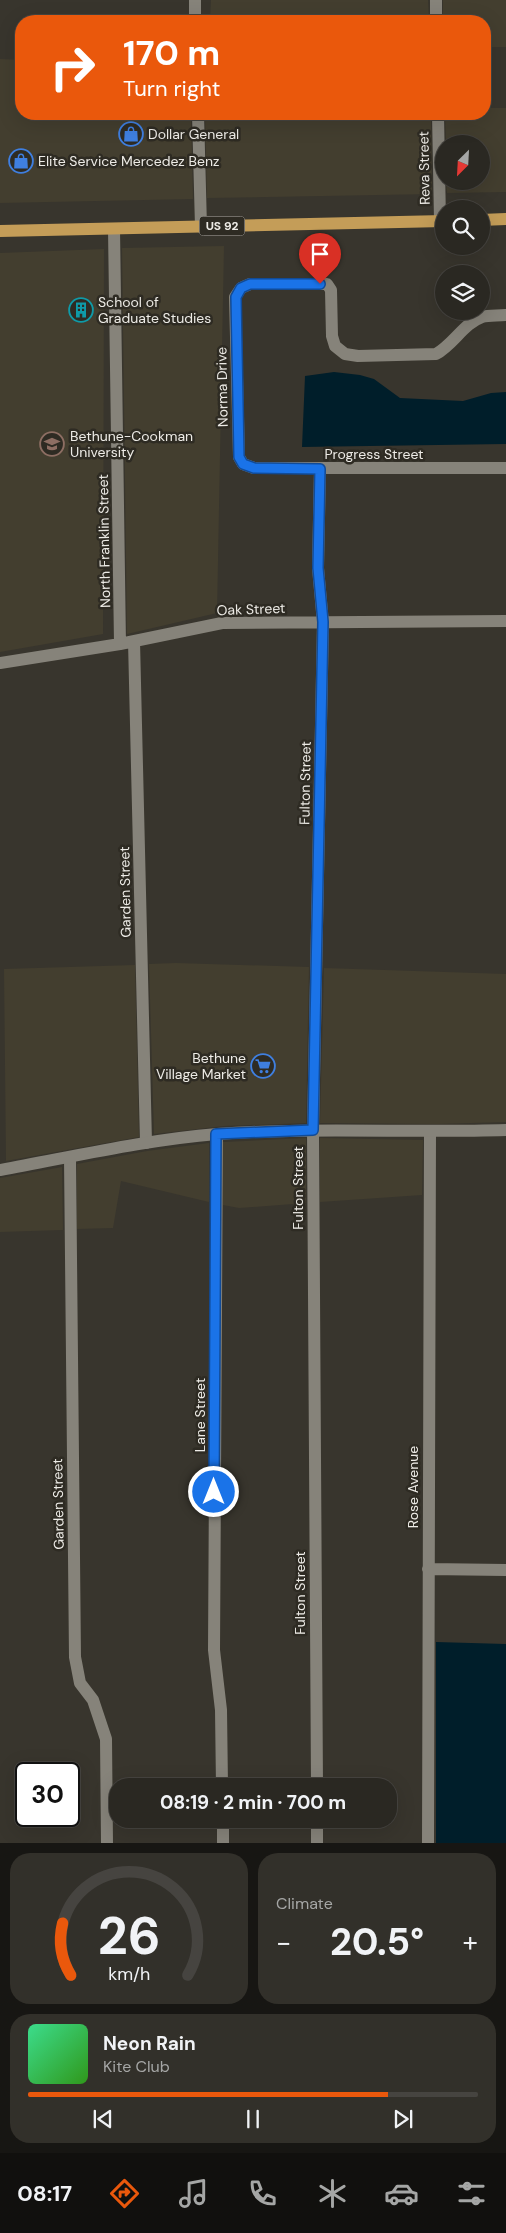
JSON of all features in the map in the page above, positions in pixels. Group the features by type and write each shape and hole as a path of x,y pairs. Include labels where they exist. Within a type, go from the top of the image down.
{"main road":[{"path":"490,220 506,219"},
{"name":"US 92","path":"0,231 435,221"}],"street":[{"path":"195,0 195,15"},
{"path":"436,0 436,15"},
{"path":"198,120 201,227"},
{"name":"Reva Street","path":"438,120 441,200"},
{"name":"North Franklin Street","path":"114,229 120,644"},
{"name":"Norma Drive","path":"243,464 239,457 236,297 241,288 250,284 327,284 331,290 332,336 335,346 345,354 358,356 436,354 444,350 473,322 483,317 506,315"},
{"name":"Progress Street","path":"243,464 254,468 506,468"},
{"name":"Fulton Street","path":"317,1778 313,1130 323,622 318,568 320,469"},
{"name":"Oak Street","path":"0,663 120,644 222,623 506,621"},
{"name":"Garden Street","path":"134,641 146,1143"},
{"path":"0,1170 146,1143 216,1134 313,1130 430,1132 506,1130"},
{"name":"Rose Avenue","path":"428,1843 430,1132"},
{"name":"Lane Street","path":"216,1134 214,1650 221,1710 222,1778"},
{"name":"Garden Street","path":"70,1158 75,1657 80,1683 93,1700 106,1739 107,1843"},
{"path":"428,1569 506,1570"},
{"path":"223,1828 223,1843"},
{"path":"317,1828 317,1843"}],"shaded area":[{"path":"211,0 428,0 429,15 210,15"},
{"path":"443,0 506,0 506,47 491,47 491,15 443,15"},
{"path":"0,59 15,60 15,120 191,120 193,199 0,203"},
{"path":"491,108 506,108 506,192 447,193 447,190 490,190 490,135 446,135 445,120 491,120"},
{"path":"205,120 431,120 432,194 207,198"},
{"path":"224,246 217,613 127,634 122,248"},
{"name":"Bethune-Cookman University","path":"104,249 103,634 0,652 0,253"},
{"path":"176,963 309,967 306,1123 224,1126 154,1134 149,964"},
{"path":"135,965 139,1137 6,1161 4,969"},
{"path":"324,968 506,974 506,1122 437,1124 320,1123"},
{"path":"306,1138 306,1203 239,1208 223,1205 223,1142"},
{"path":"320,1138 423,1140 422,1195 320,1202"},
{"path":"209,1143 209,1202 121,1181 113,1228 77,1229 77,1164 147,1151"},
{"path":"62,1167 63,1230 0,1232 0,1178"}],"water":[{"path":"334,372 360,375 374,379 400,398 463,401 491,393 506,392 506,444 302,447 305,376"},
{"path":"436,1642 506,1644 506,1843 436,1843"}],"place":[{"name":"Dollar General","path":"131,134"},
{"name":"Elite Service Mercedez Benz","path":"21,161"},
{"name":"School of Graduate Studies","path":"81,310"},
{"name":"Bethune-Cookman University","path":"52,444"},
{"name":"Bethune Village Market","path":"263,1066"}],"route":[{"path":"214,1492 216,1134 313,1130 320,844 323,622 318,568 320,469 254,468 243,464 239,457 236,297 241,288 250,284 320,284"}]}
